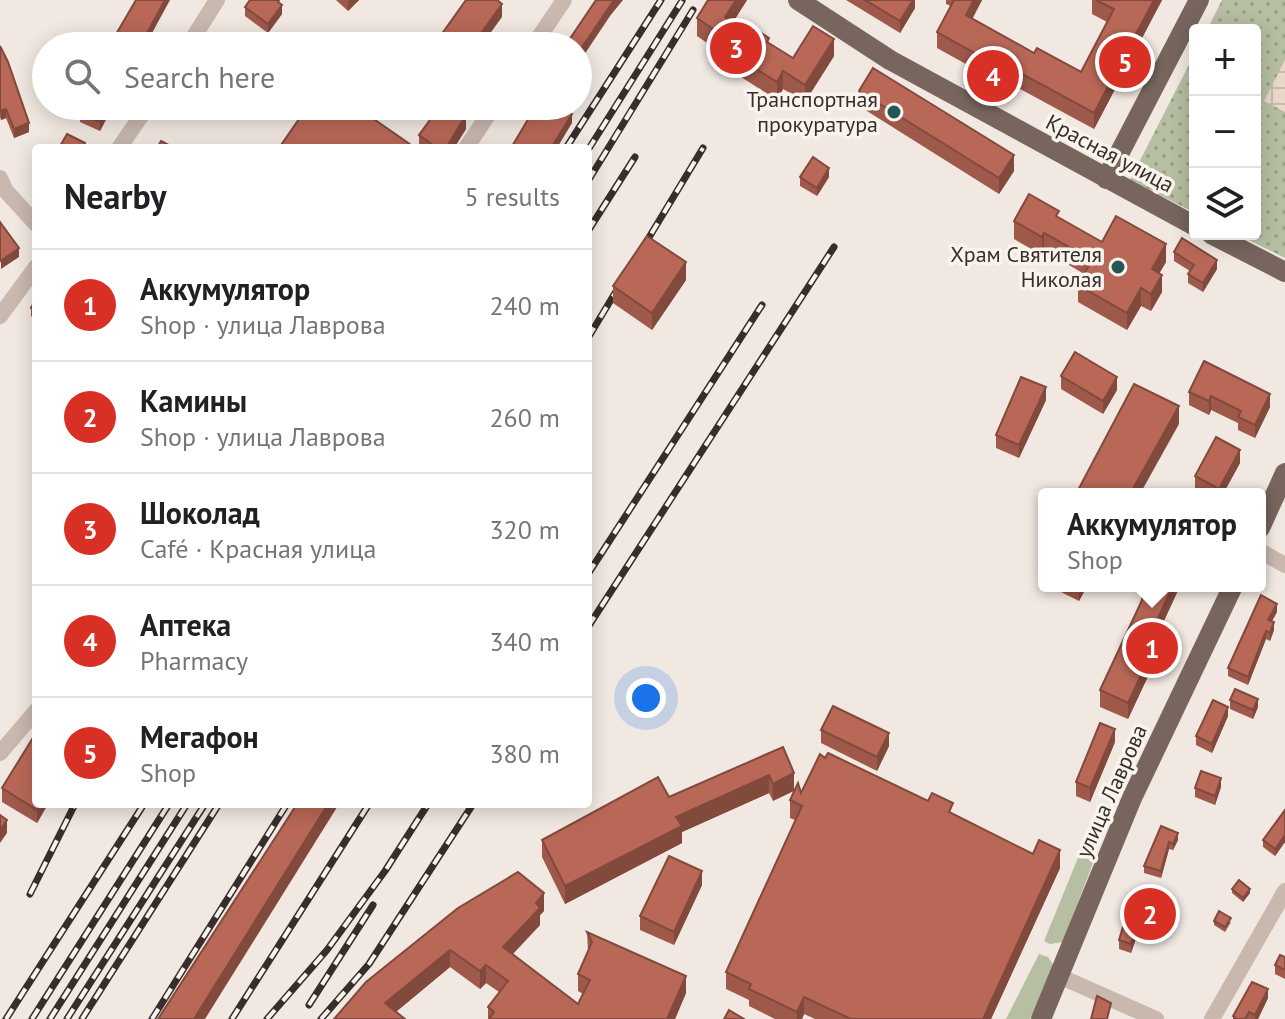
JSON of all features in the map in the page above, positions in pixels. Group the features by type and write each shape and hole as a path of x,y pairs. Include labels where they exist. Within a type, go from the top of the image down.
{"main road":[{"name":"Красная улица","path":"798,0 890,60 1189,223"},
{"path":"1106,179 1199,0"},
{"path":"1223,240 1285,272"},
{"path":"1266,515 1285,473"},
{"name":"улица Лаврова","path":"1041,1019 1132,798 1230,592"}],"street":[{"path":"197,32 217,0"},
{"path":"542,32 564,0"},
{"path":"122,144 138,120"},
{"path":"469,144 485,120"},
{"path":"0,178 6,191 32,220"},
{"path":"0,316 32,272"},
{"path":"1266,554 1285,565"},
{"path":"0,753 32,716"},
{"path":"1212,1019 1285,891"},
{"path":"1059,976 1156,1019"}],"green space":[{"path":"1222,0 1285,0 1285,258 1249,240 1261,240 1261,24 1210,24"},
{"path":"1189,65 1189,210 1130,180"},
{"path":"1082,848 1096,855 1063,942 1050,944 1044,941"},
{"path":"1039,954 1048,957 1054,966 1030,1019 1006,1019"}],"shaded area":[{"path":"1285,60 1285,112 1264,101"}],"building":[{"path":"136,0 165,0 148,32 117,32"},
{"path":"250,0 279,0 282,5 268,24 245,7"},
{"path":"466,0 497,0 502,4 482,32 443,32"},
{"path":"596,0 614,0 592,32 574,32"},
{"path":"708,0 736,0 725,17 751,34 754,28 769,38 767,42 793,58 813,26 834,39 805,85 783,71 777,82 710,40 716,31 697,18"},
{"path":"865,0 913,0 900,21"},
{"path":"954,0 974,0 966,15 1034,53 1037,48 1081,72 1114,9 1096,0 1154,0 1094,113 1011,68 1009,72 937,32"},
{"path":"0,46 29,123 14,129 6,109 1,111 0,108"},
{"path":"873,68 1014,155 999,178 859,91"},
{"path":"298,120 375,120 410,144 282,144"},
{"path":"430,120 463,120 448,144 431,144 419,135"},
{"path":"528,120 568,120 553,144 513,144"},
{"path":"67,134 85,143 84,144 61,144"},
{"path":"813,157 829,168 817,188 800,177"},
{"path":"1029,194 1059,211 1056,216 1102,242 1116,216 1166,244 1152,269 1162,275 1151,294 1141,288 1127,313 1078,285 1092,260 1044,233 1042,237 1014,221"},
{"path":"0,222 19,248 1,261 0,259"},
{"path":"647,236 686,262 652,313 613,286"},
{"path":"1182,238 1217,260 1203,283 1188,274 1194,265 1174,252"},
{"path":"1075,352 1117,377 1103,401 1061,376"},
{"path":"1204,361 1270,394 1255,425 1238,417 1241,411 1211,396 1209,401 1189,392"},
{"path":"1021,377 1046,387 1019,445 996,435"},
{"path":"1134,384 1179,406 1133,488 1079,488"},
{"path":"1216,437 1240,450 1220,488 1195,476"},
{"path":"1170,592 1156,622 1164,626 1128,703 1100,690 1144,596 1141,594"},
{"path":"1261,595 1277,604 1268,620 1274,622 1270,633 1266,631 1248,677 1228,668"},
{"path":"1235,689 1258,699 1253,710 1230,700"},
{"path":"1213,700 1228,707 1212,744 1196,736"},
{"path":"833,706 889,733 877,757 821,730"},
{"path":"1100,723 1115,729 1090,788 1076,782"},
{"path":"32,739 32,807 2,788"},
{"path":"783,747 794,773 773,784 769,775 676,817 682,826 565,886 542,840 658,777 669,797"},
{"path":"828,753 928,801 932,793 953,803 949,812 1033,854 1039,840 1060,850 983,1019 851,1019 804,997 797,1012 749,989 751,984 726,972 802,806 790,800 798,783 801,793 820,754 825,758"},
{"path":"1201,771 1221,778 1215,796 1195,788"},
{"path":"294,808 326,808 194,1019 158,1019"},
{"path":"1285,810 1285,835 1275,849 1263,840"},
{"path":"0,815 7,820 0,830"},
{"path":"1161,826 1178,833 1173,844 1169,842 1161,871 1144,866"},
{"path":"669,856 702,871 674,932 640,916"},
{"path":"518,872 544,893 536,903 540,908 503,947 578,1004 590,980 578,974 592,942 587,932 686,976 667,1019 489,1019 494,1012 488,1007 508,981 486,965 480,971 450,950 385,1003 405,1019 334,1019 366,982 458,908"},
{"path":"1239,880 1250,889 1243,898 1232,889"},
{"path":"1133,894 1158,903 1154,916 1142,912 1131,944 1119,940"},
{"path":"1219,911 1231,918 1225,927 1214,921"},
{"path":"1280,955 1285,957 1285,970 1275,965"},
{"path":"1252,982 1268,989 1255,1015 1249,1012 1245,1019 1234,1019 1233,1016"},
{"path":"1097,996 1111,1003 1107,1019 1091,1019"},
{"path":"729,1010 744,1019 724,1019"}],"railway":[{"path":"592,107 661,0"},
{"path":"592,144 682,1"},
{"path":"592,174 693,10"},
{"path":"569,144 584,120"},
{"path":"639,254 703,148"},
{"path":"592,225 635,157"},
{"path":"592,621 834,247"},
{"path":"592,331 624,278"},
{"path":"592,568 762,305"},
{"path":"30,894 73,808"},
{"path":"6,1019 141,808"},
{"path":"32,1019 166,808"},
{"path":"50,1019 184,808"},
{"path":"67,1019 202,808"},
{"path":"82,1019 216,808"},
{"path":"152,1019 284,808"},
{"path":"232,1019 366,808"},
{"path":"267,1019 327,950 385,871 425,808"},
{"path":"321,1019 369,964 470,808"},
{"path":"309,1005 373,905"}],"place":[{"name":"Шоколад","path":"736,48"},
{"name":"Мегафон","path":"1125,62"},
{"name":"Аптека","path":"993,76"},
{"name":"Транспортная прокуратура","path":"894,112"},
{"name":"Храм Святителя Николая","path":"1118,267"},
{"name":"Аккумулятор","path":"1152,648"},
{"name":"Камины","path":"1150,914"}]}
